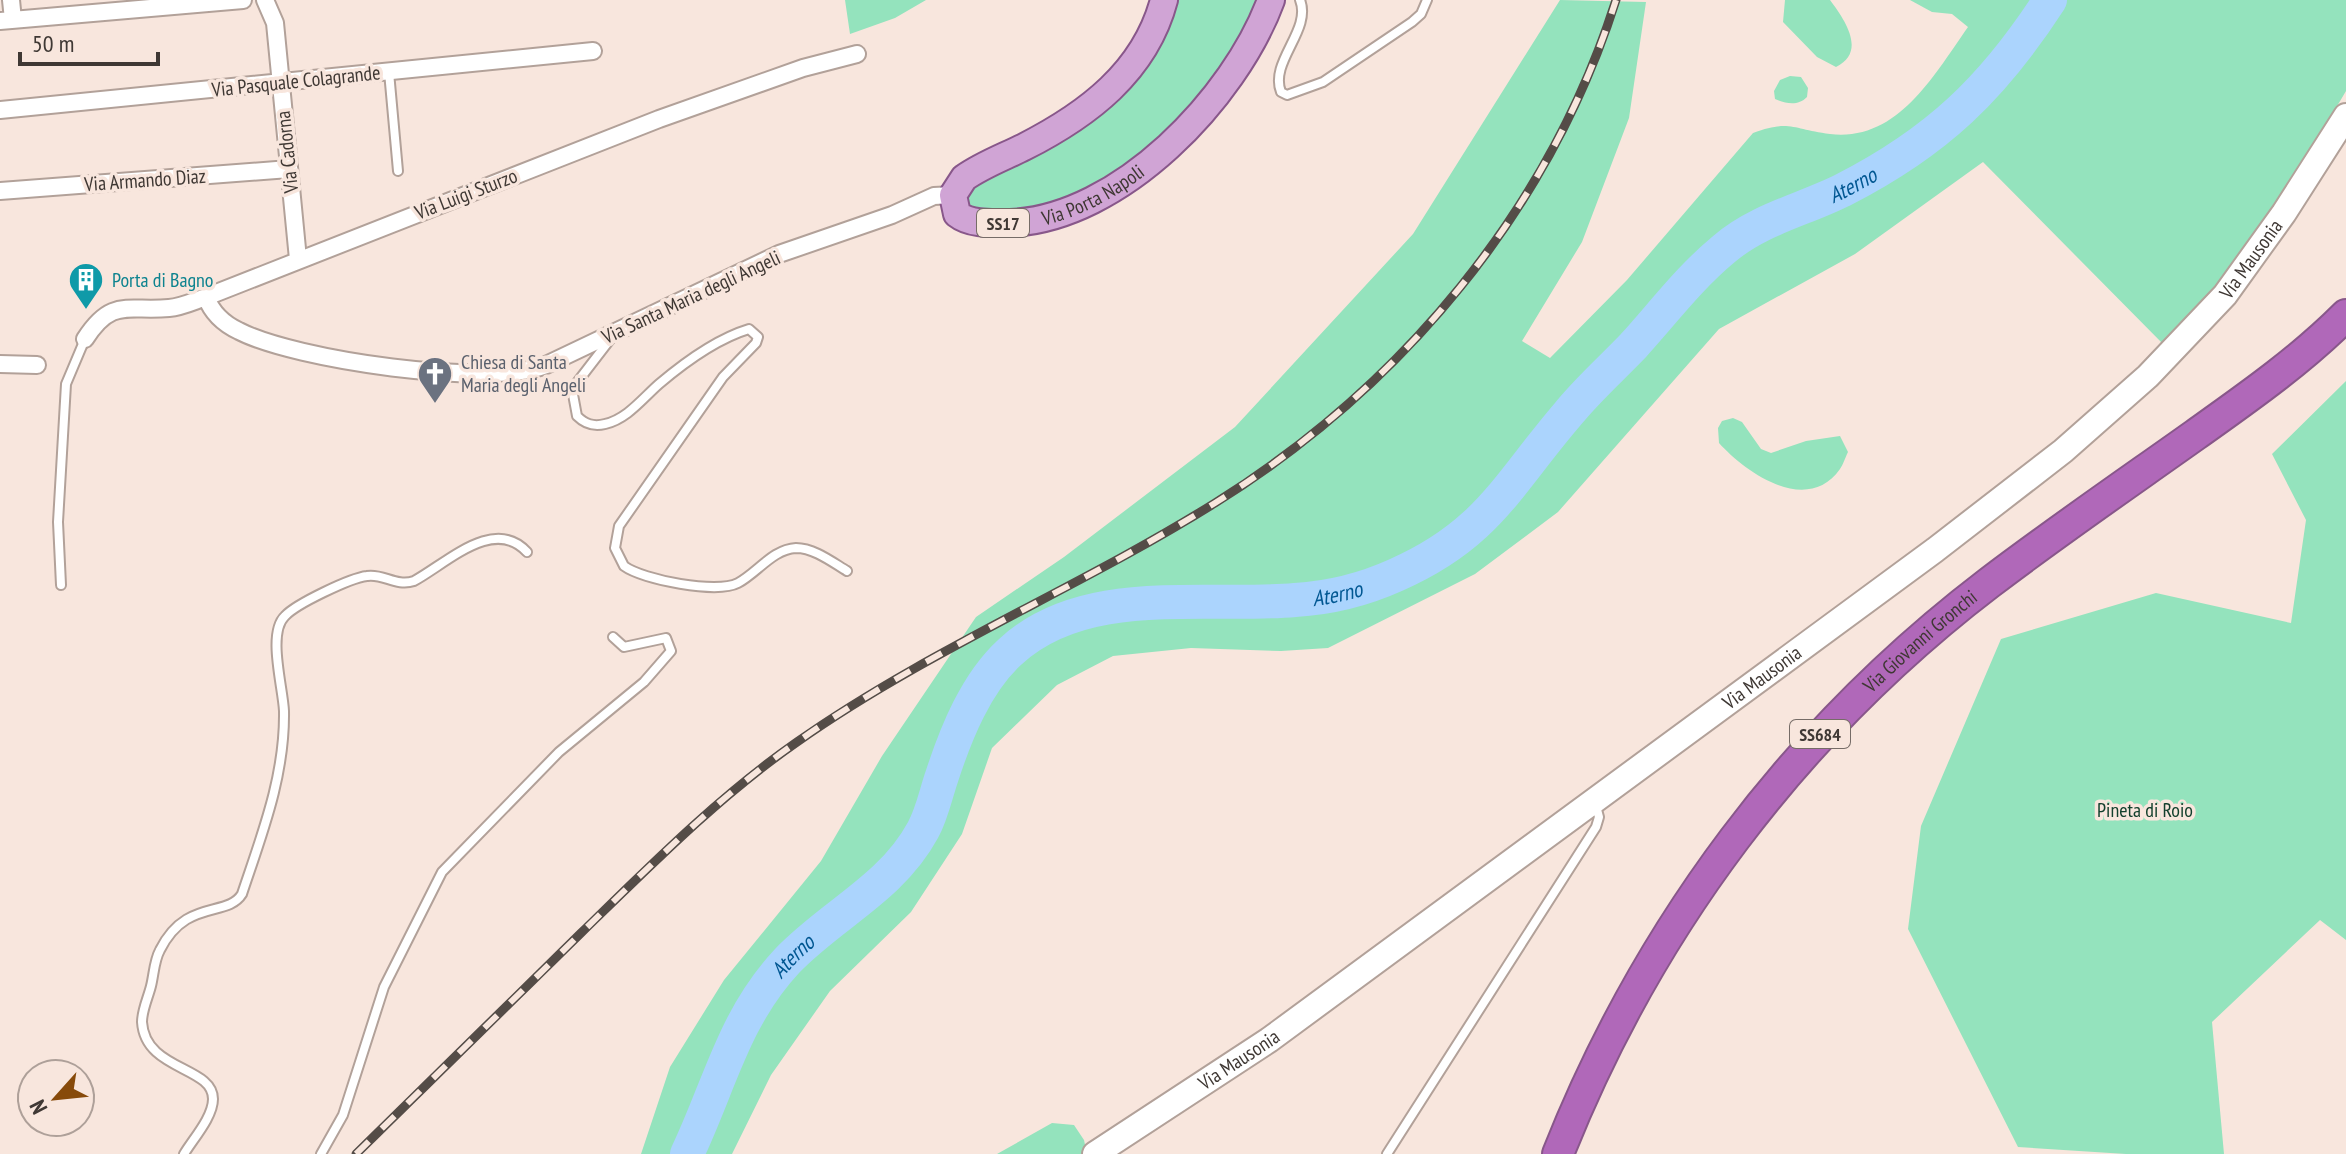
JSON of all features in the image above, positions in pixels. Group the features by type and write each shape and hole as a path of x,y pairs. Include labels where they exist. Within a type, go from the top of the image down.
{"highway":[{"name":"Via Giovanni Gronchi","path":"1558,1154 1607,1045 1672,929 1760,804 1813,741 1884,671 1988,584 2279,374 2346,315"}],"main road":[{"name":"SS17","path":"953,195 967,175 1056,130 1102,98 1140,53 1164,0"},
{"name":"Via Porta Napoli","path":"953,195 955,209 964,219 1000,223 1053,215 1108,190 1150,162 1207,107 1249,48 1271,0"},
{"name":"Via Mausonia","path":"1095,1154 1269,1040 1935,550 2107,415 2194,331 2225,295 2277,224 2346,116"}],"street":[{"path":"11,0 6,20 243,0"},
{"name":"Via Cadorna","path":"265,0 274,18 298,259"},
{"name":"Via Pasquale Colagrande","path":"0,110 593,51"},
{"name":"Via Luigi Sturzo","path":"85,339 97,322 114,310 134,306 171,308 206,297 659,119 791,72 857,54"},
{"name":"Via Armando Diaz","path":"0,191 289,169"},
{"name":"Via Santa Maria degli Angeli","path":"206,297 215,313 230,326 271,343 424,370 517,374 546,365 615,334 779,254 892,215 934,196 953,195"},
{"path":"0,364 37,365"}],"lane":[{"path":"1300,0 1303,13 1279,79 1281,92 1287,95 1300,93 1332,76 1412,22 1421,14 1427,0"},
{"path":"389,71 398,171"},
{"path":"615,334 572,389 575,411 588,424 602,425 626,415 680,367 718,343 747,330 755,331 758,337 713,390 619,526 615,548 624,566 661,579 724,588 744,580 782,551 797,548 815,553 847,571"},
{"path":"61,585 58,522 65,400 69,372 85,339"},
{"path":"184,1154 212,1107 211,1090 204,1081 155,1053 144,1033 142,1018 158,954 175,927 195,913 234,903 242,894 279,778 284,714 276,642 280,622 294,610 366,576 402,583 414,581 490,537 511,540 527,552"},
{"path":"321,1154 343,1115 388,979 442,872 559,752 644,682 671,651 666,638 628,647 617,644 613,637"},
{"path":"1387,1154 1596,827 1599,814 1592,801"}],"green space":[{"path":"845,0 926,0 895,18 850,34"},
{"path":"1176,0 1256,0 1238,38 1212,78 1179,116 1142,151 1101,180 1058,201 1014,210 970,207 967,197 978,183 1159,41"},
{"path":"1560,0 1646,2 1629,118 1582,242 1522,341 1550,358 1627,280 1753,133 1784,126 1830,134 1854,134 1895,116 1912,102 1968,27 1952,14 1932,12 1910,0 2346,0 2346,91 2301,167 2241,255 2166,347 1983,162 1855,254 1719,329 1558,512 1475,574 1328,648 1281,651 1191,648 1113,656 1057,685 992,748 962,834 911,912 830,991 771,1075 732,1154 641,1154 670,1067 724,980 821,861 882,756 976,617 1064,557 1235,427 1413,234"},
{"path":"1785,0 1830,0 1850,35 1852,44 1845,61 1836,67 1817,57 1783,22"},
{"path":"1790,76 1801,77 1808,88 1807,97 1800,102 1788,103 1775,99 1774,91 1780,80"},
{"name":"Pineta di Roio","path":"2346,381 2346,940 2320,920 2212,1022 2224,1154 2126,1154 2018,1147 1908,929 1921,826 2001,639 2156,593 2291,623 2306,520 2272,454"},
{"path":"1733,418 1742,422 1761,449 1771,453 1806,441 1840,436 1848,452 1840,469 1826,483 1811,489 1794,489 1777,484 1744,466 1719,443 1718,428 1722,421"},
{"path":"1052,1123 1074,1125 1084,1140 1087,1154 997,1154"}],"waterway":[{"name":"Aterno","path":"687,1154 729,1053 753,1006 804,944 878,885 910,851 929,817 968,710 987,678 1010,652 1040,630 1073,616 1109,607 1321,597 1372,585 1427,560 1453,543 1493,506 1575,406 1711,260 1752,230 1877,172 1935,132 2007,60 2050,0"}],"railway":[{"path":"356,1154 659,858 768,763 899,677 1215,503 1283,456 1347,405 1406,348 1460,287 1509,221 1551,151 1587,77 1616,0"}],"place":[{"name":"Porta di Bagno","path":"86,311"},
{"name":"Chiesa di Santa Maria degli Angeli","path":"435,405"}]}
